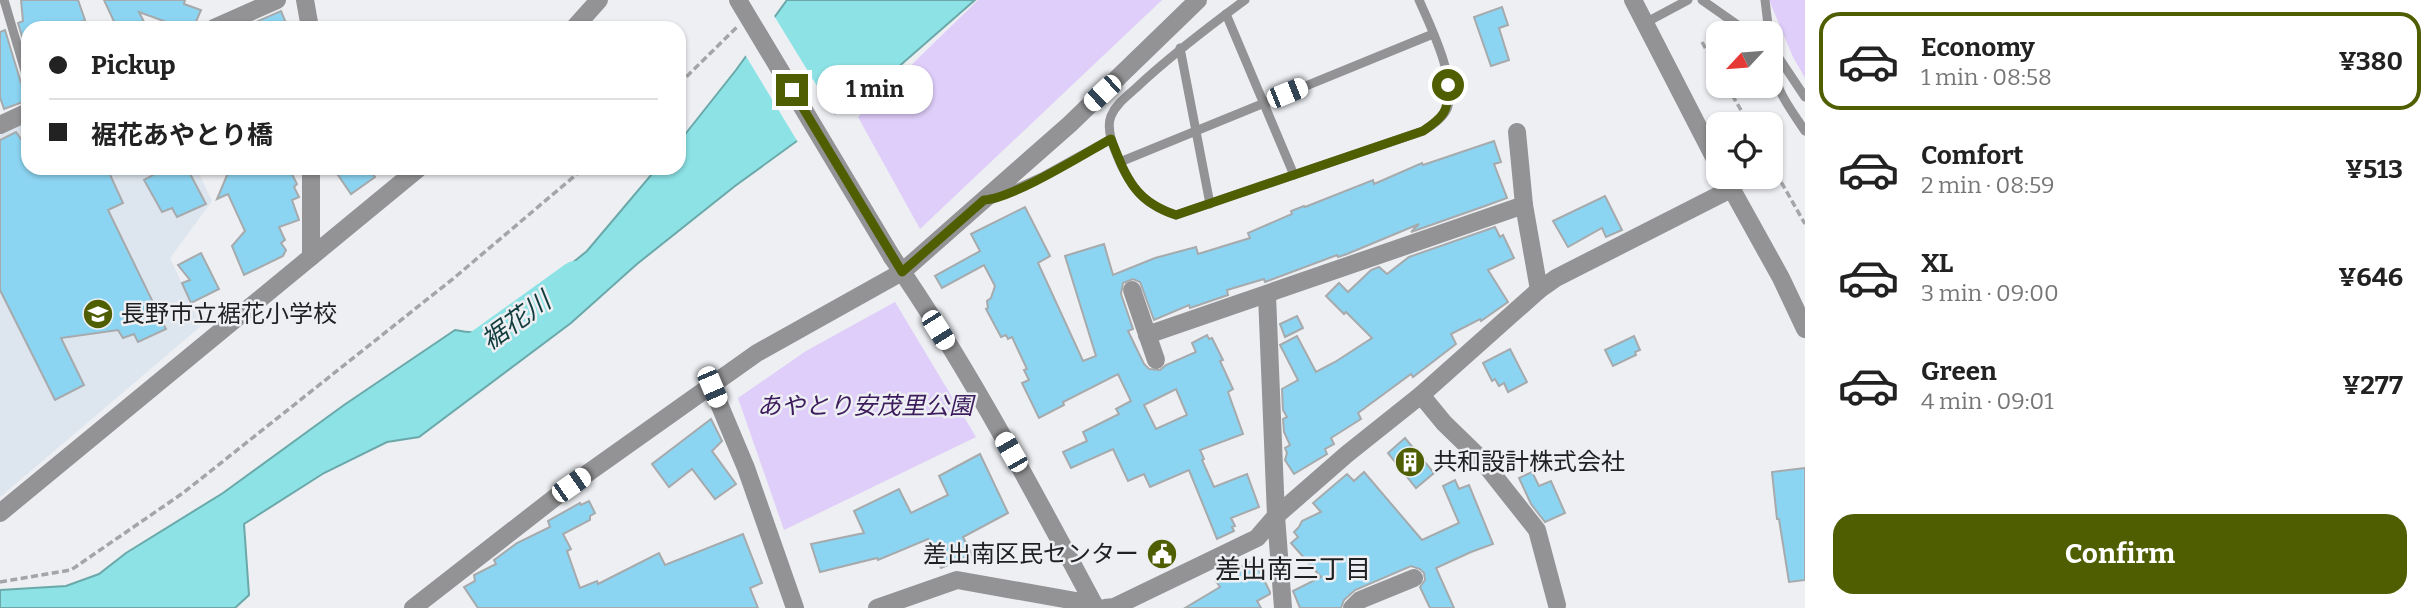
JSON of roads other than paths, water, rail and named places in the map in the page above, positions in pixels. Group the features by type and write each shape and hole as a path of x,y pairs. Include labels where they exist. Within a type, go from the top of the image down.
{"street":[{"path":"230,21 277,0"},
{"path":"305,0 309,21"},
{"path":"581,21 599,0"},
{"path":"738,0 1034,493 1095,608"},
{"path":"414,608 571,485 757,353 897,265 984,200 1070,124 1198,0"},
{"path":"1633,0 1706,142"},
{"path":"0,125 21,115"},
{"path":"1517,132 1524,205 1539,290"},
{"path":"311,175 311,257"},
{"path":"0,513 411,175"},
{"path":"1105,608 1114,607 1257,538 1276,516 1347,454 1421,395 1539,290 1717,189"},
{"path":"1731,189 1782,278 1805,329"},
{"path":"1147,335 1524,205"},
{"path":"1132,290 1156,360"},
{"path":"1267,295 1276,516 1283,608"},
{"path":"712,387 746,468 795,608"},
{"path":"1421,395 1444,423 1480,458 1537,530 1557,605"},
{"path":"1352,608 1360,600 1414,578"},
{"path":"877,608 957,580 1076,601 1095,608"}],"lane":[{"path":"4,0 21,57"},
{"path":"1245,0 1180,48 1116,107 1110,118 1111,139 1131,185 1140,197 1157,209 1176,215 1423,131 1437,122 1447,110 1447,71 1419,0"},
{"path":"1645,23 1688,0"},
{"path":"1702,0 1732,21"},
{"path":"1765,0 1768,21"},
{"path":"1226,14 1294,175"},
{"path":"1120,162 1433,34"},
{"path":"1180,48 1210,204"},
{"path":"1783,64 1805,97"},
{"path":"1783,98 1805,131"},
{"path":"984,200 995,200 1111,139"}],"water":[{"path":"787,0 975,0 896,69 735,186 637,264 571,323 419,437 387,442 324,473 244,524 249,595 235,608 0,608 0,590 66,586 99,574 126,553 223,493 344,405 455,330 484,332 518,319 551,294 555,277 587,251 651,175 686,175 686,133"}],"waterway":[{"path":"163,21 165,14"},
{"name":"裾花川","path":"472,351 575,277"}],"place":[{"name":"長野市立裾花小学校","path":"98,314"},
{"name":"共和設計株式会社","path":"1410,462"},
{"name":"差出南区民センター","path":"1162,554"}],"district":[{"name":"差出南三丁目","path":"1293,569"}],"park label":[{"name":"あやとり安茂里公園","path":"865,406"}]}
